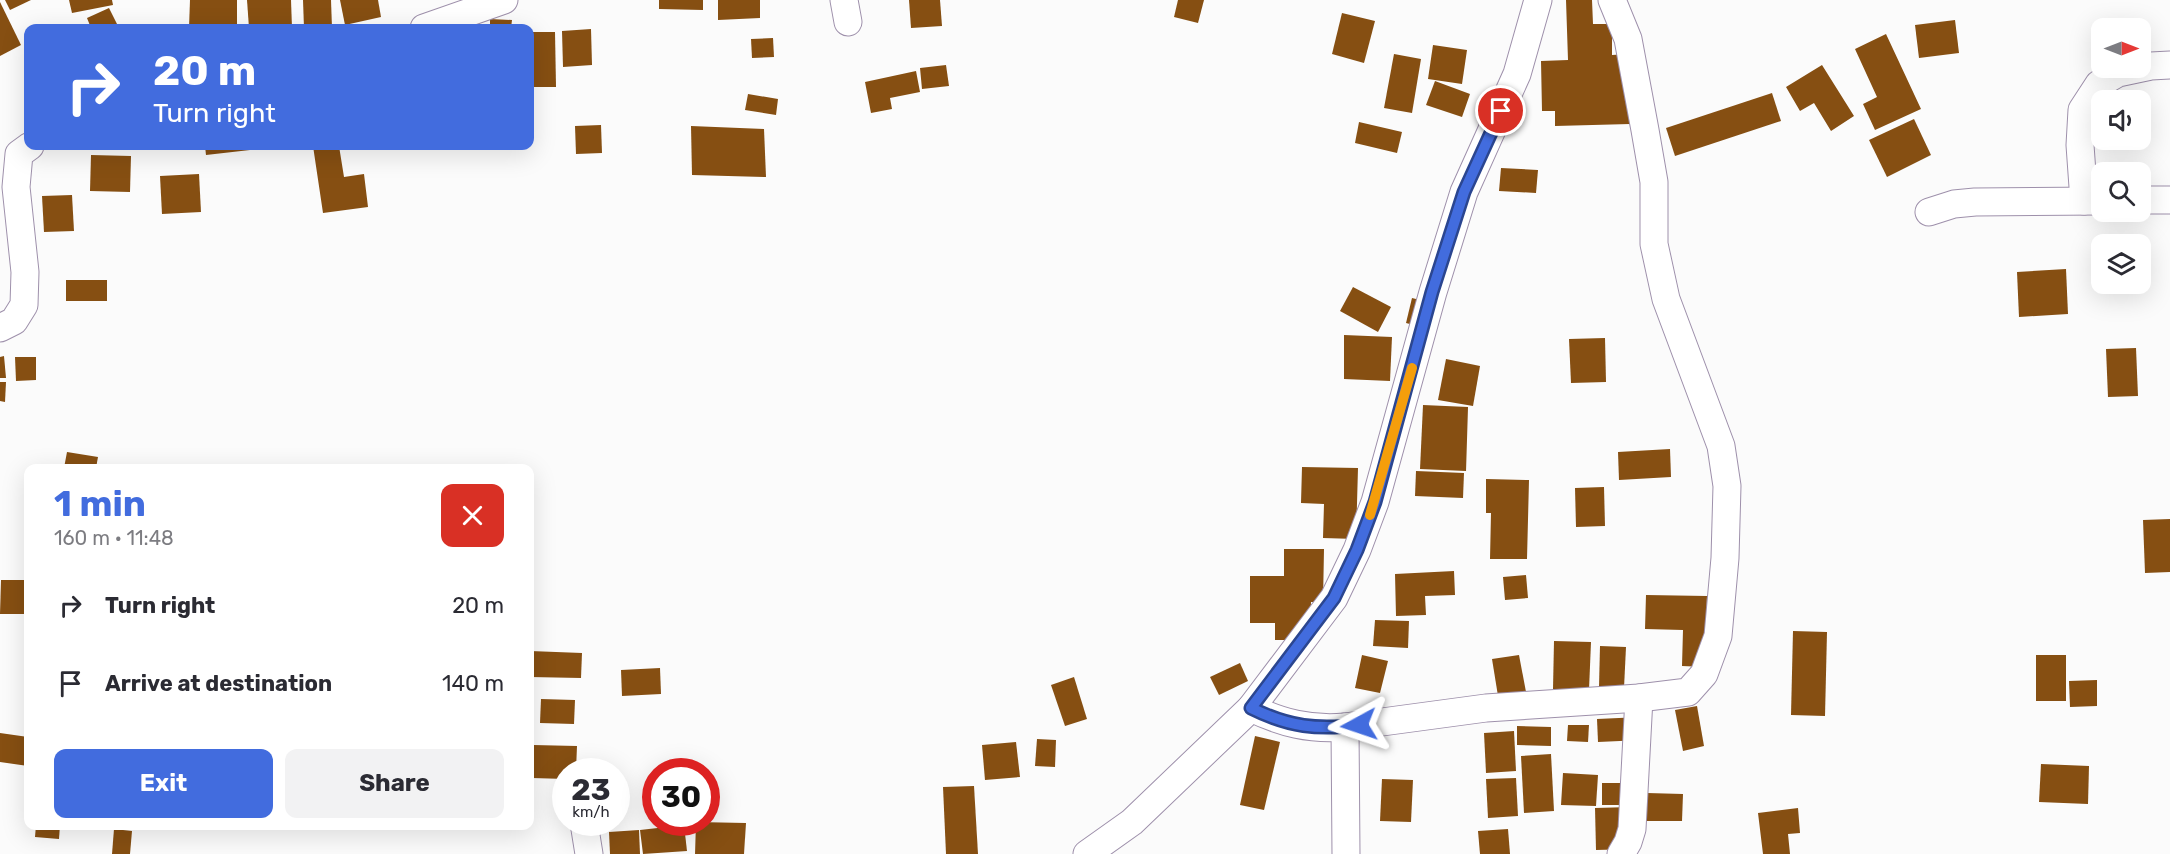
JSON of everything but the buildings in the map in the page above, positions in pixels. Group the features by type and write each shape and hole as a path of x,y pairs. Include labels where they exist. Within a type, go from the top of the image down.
{"street":[{"path":"435,24 504,0"},
{"path":"1087,854 1132,822 1251,708 1334,598 1357,550 1375,502 1432,292 1464,192 1517,74 1538,0"},
{"path":"1251,708 1271,718 1300,726 1345,727 1486,708 1639,698 1688,692 1704,674 1718,636 1725,558 1727,486 1721,446 1665,299 1654,244 1654,182 1646,130 1628,39 1612,0"},
{"path":"2091,196 2080,145 2082,110 2099,84 2118,73 2151,66 2170,65"},
{"path":"0,328 14,321 24,305 25,272 16,187 19,154 24,150"},
{"path":"2151,201 2170,200"},
{"path":"1929,212 1954,204 1975,202 2091,201"},
{"path":"1621,854 1632,829 1639,698"},
{"path":"1345,727 1346,854"},
{"path":"586,836 589,854"}],"slow traffic":[{"path":"1370,515 1412,368"}],"route":[{"path":"1359,725 1326,728 1300,726 1271,718 1251,708 1334,598 1357,550 1375,502 1432,292 1464,192 1501,111"}]}
